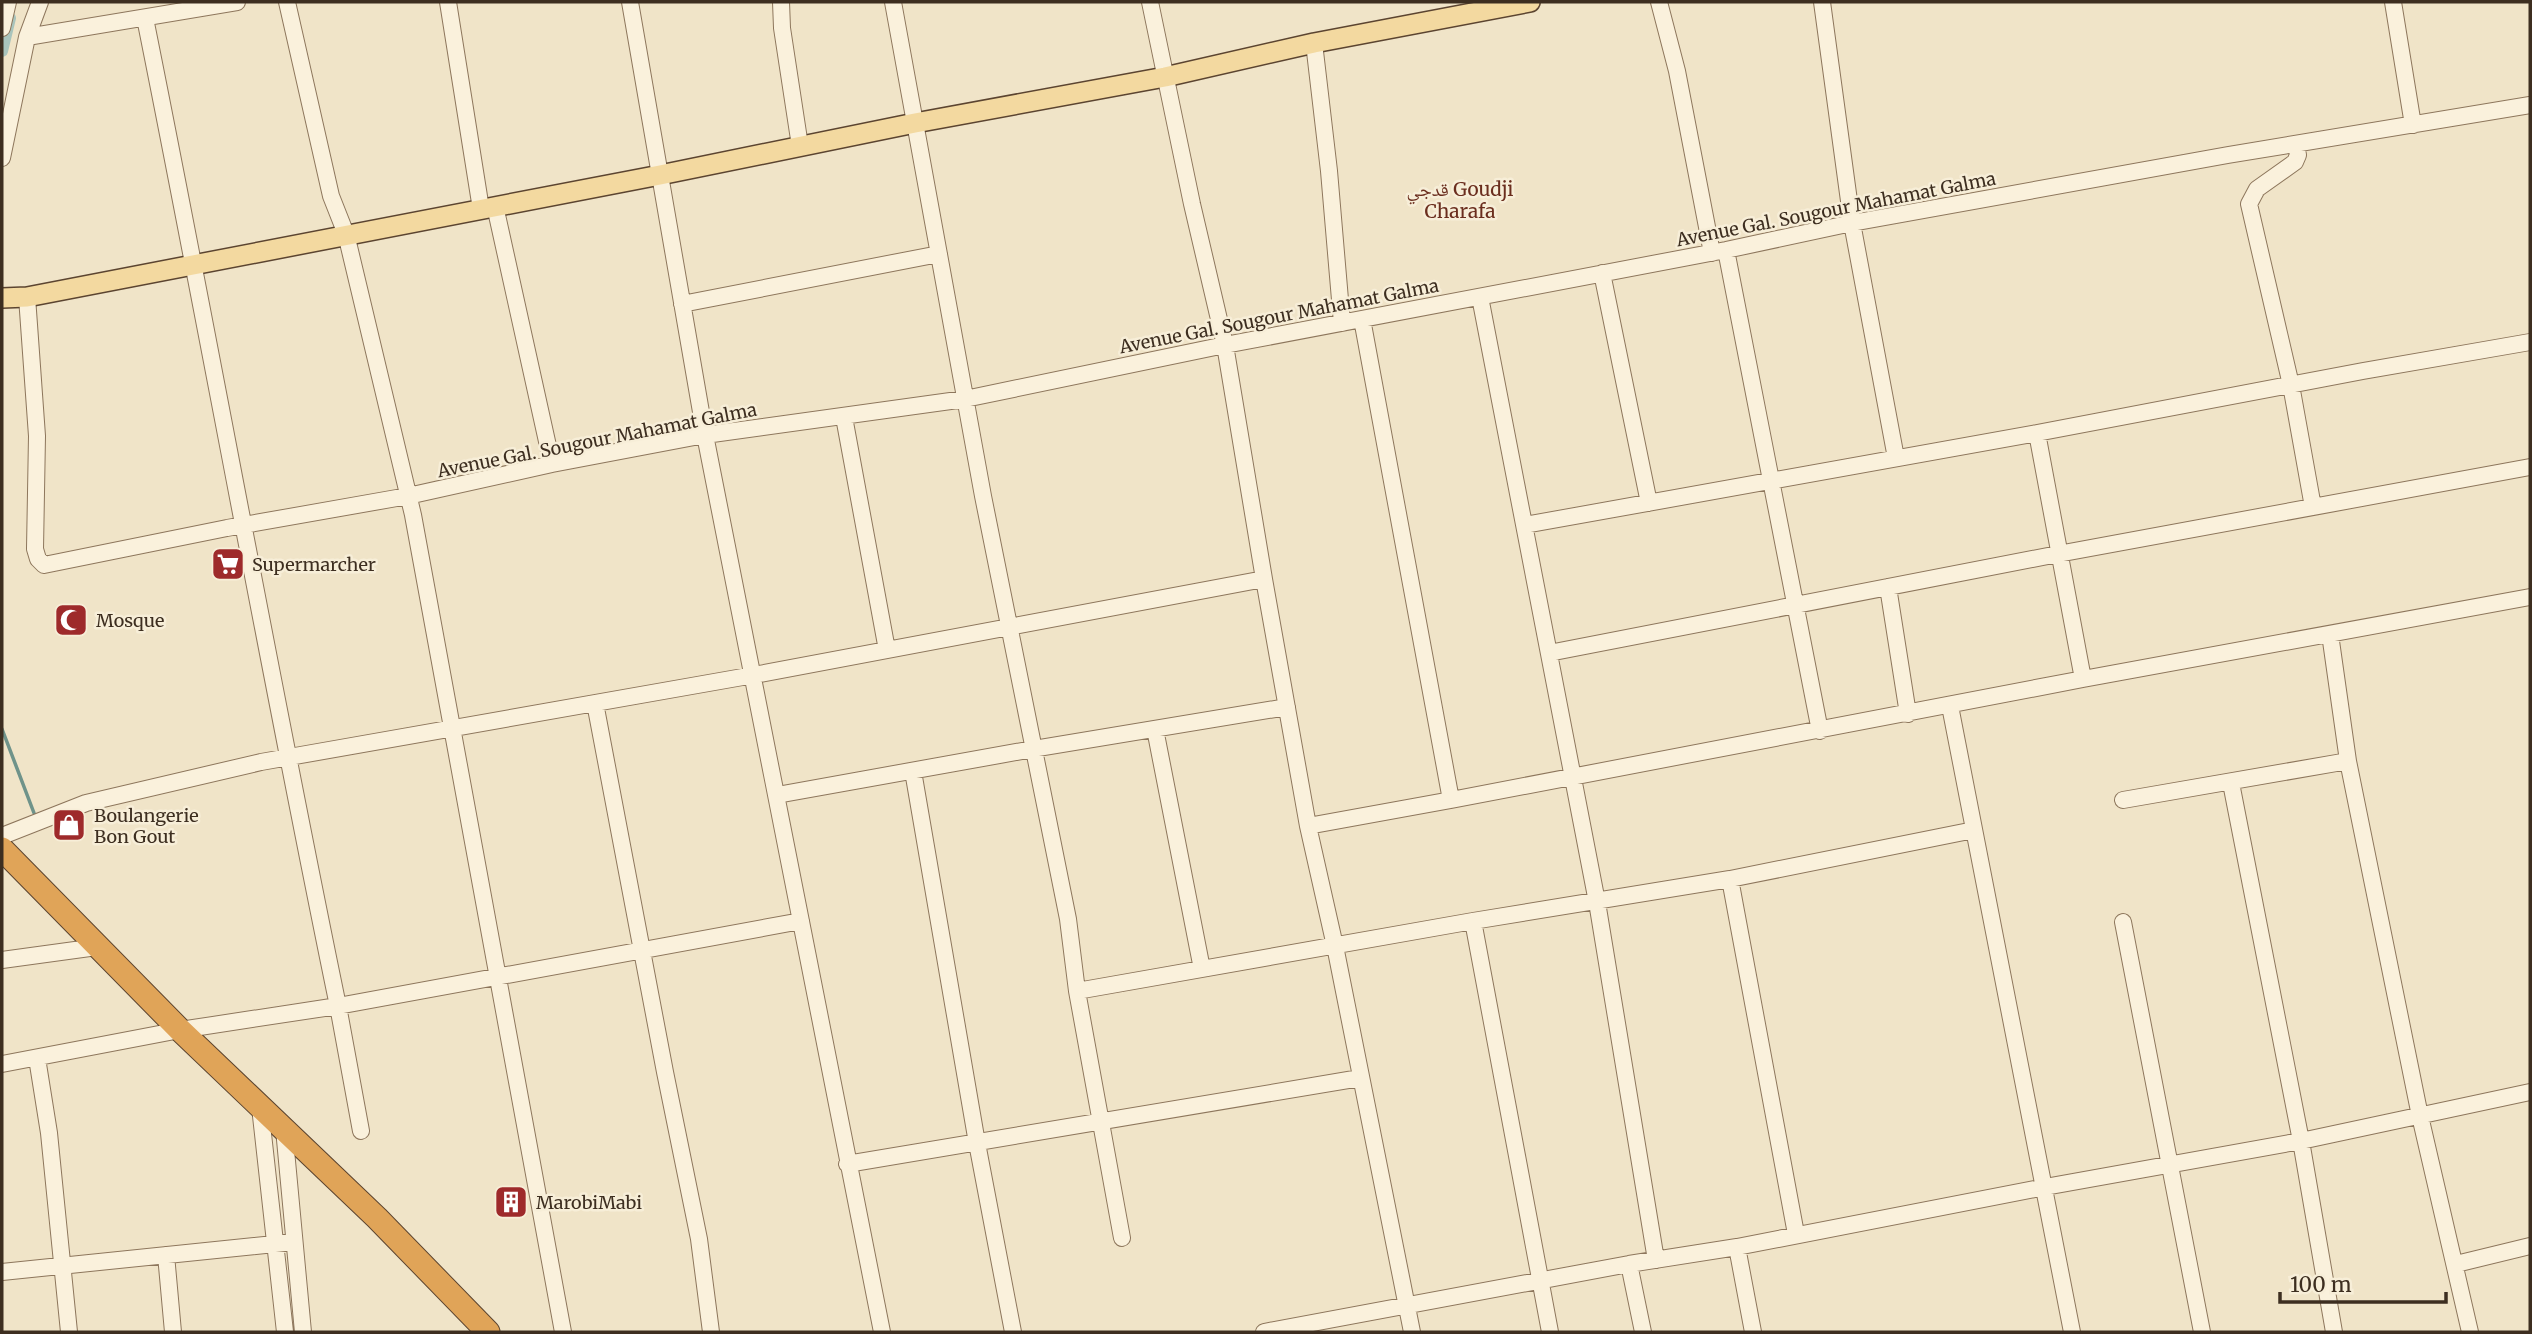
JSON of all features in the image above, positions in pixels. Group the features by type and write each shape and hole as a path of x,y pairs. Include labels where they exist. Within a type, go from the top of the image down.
{"highway":[{"path":"7,857 180,1030 377,1217 488,1332"}],"main road":[{"path":"2,298 27,296 660,175 915,122 1165,77 1504,4 1530,2"}],"street":[{"path":"2,28 8,2"},
{"path":"2,158 27,37 40,2"},
{"path":"27,37 237,2"},
{"path":"287,2 331,196 346,234 408,496 563,1332"},
{"path":"448,2 488,208 552,464"},
{"path":"630,2 705,435 882,1332"},
{"path":"781,2 782,28 800,146"},
{"path":"893,2 965,399 1068,919 1077,991 1122,1238"},
{"path":"1150,2 1225,345 1308,826 1335,946 1412,1332"},
{"path":"1659,2 1771,481 1820,731"},
{"path":"1822,2 1852,223 1896,458"},
{"path":"2393,2 2413,125"},
{"path":"145,18 287,758 338,1006 360,1131"},
{"path":"1314,43 1329,171 1342,323"},
{"name":"Avenue Gal. Sougour Mahamat Galma","path":"27,296 37,436 35,549 38,559 44,565 408,496 552,464 705,435 965,399 1225,345 1852,223 2296,144 2530,106"},
{"path":"2296,144 2298,155 2295,162 2257,189 2249,204 2291,385 2313,506"},
{"path":"681,304 939,254"},
{"path":"1602,273 1650,503"},
{"path":"1480,297 1597,902 1656,1260"},
{"path":"1362,319 1451,800"},
{"path":"1525,525 2530,342"},
{"path":"844,417 887,650"},
{"path":"2037,433 2083,679"},
{"path":"1549,653 2058,554 2530,467"},
{"path":"2,836 86,803 287,758 754,675 1264,579"},
{"path":"1888,587 1908,714"},
{"path":"1308,826 2530,597"},
{"path":"2330,634 2348,761 2420,1116 2470,1332"},
{"path":"595,703 699,1239 711,1332"},
{"path":"1950,706 2045,1187 2069,1332"},
{"path":"777,795 1287,707"},
{"path":"1155,729 1202,969"},
{"path":"2123,800 2348,761"},
{"path":"913,771 977,1143 1013,1332"},
{"path":"2231,783 2301,1141 2334,1332"},
{"path":"1077,991 1730,879 1974,830"},
{"path":"1730,879 1796,1234"},
{"path":"2,1064 180,1030 338,1006 801,921"},
{"path":"1473,921 1550,1332"},
{"path":"2123,922 2203,1332"},
{"path":"2,960 97,947"},
{"path":"37,1058 49,1133 69,1332"},
{"path":"847,1164 1360,1078"},
{"path":"1264,1332 2301,1141 2530,1092"},
{"path":"260,1107 285,1332"},
{"path":"284,1129 303,1332"},
{"path":"2,1272 294,1242"},
{"path":"2456,1264 2530,1246"},
{"path":"1737,1247 1753,1332"},
{"path":"166,1255 173,1332"},
{"path":"1629,1264 1643,1332"}],"waterway":[{"path":"2,51 10,18"},
{"path":"2,729 34,813"}],"place":[{"name":"Supermarcher","path":"228,564"},
{"name":"Mosque","path":"71,620"},
{"name":"Boulangerie Bon Gout","path":"69,825"},
{"name":"MarobiMabi","path":"511,1202"}],"district":[{"name":"قدجي Goudji Charafa","path":"1460,200"}]}
